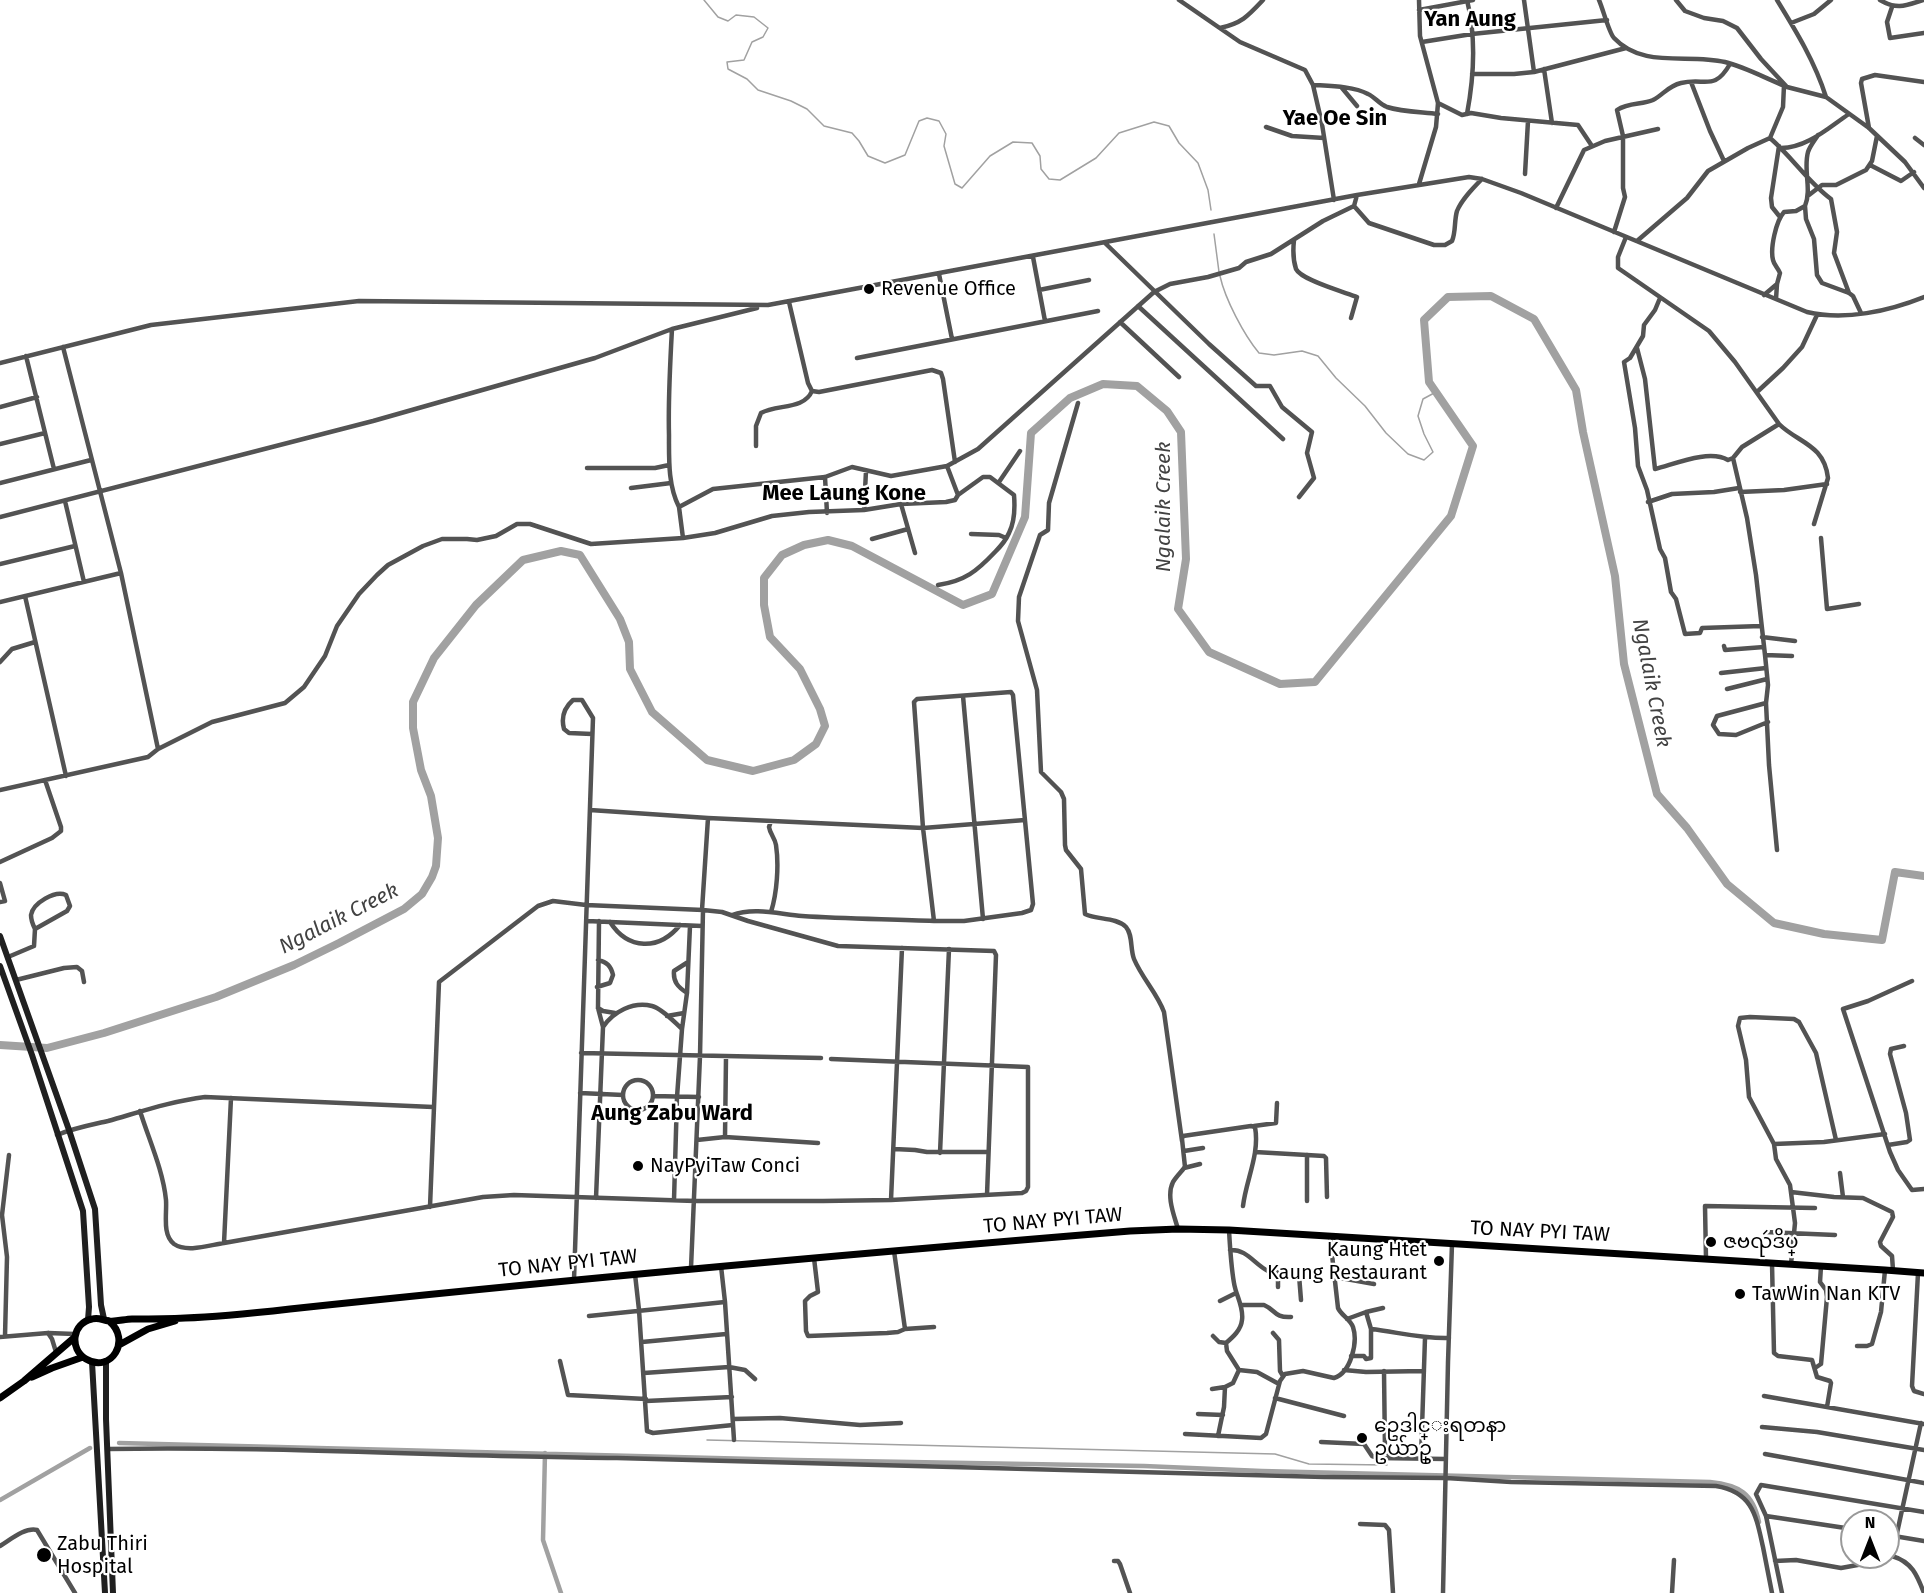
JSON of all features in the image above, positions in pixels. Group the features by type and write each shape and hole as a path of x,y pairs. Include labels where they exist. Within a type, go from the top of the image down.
{"main road":[{"path":"0,936 95,1209 101,1305 107,1320 118,1331 119,1345 115,1354 106,1361 92,1362 78,1352 75,1336"},
{"path":"0,966 83,1211 89,1307 87,1320"},
{"name":"TO NAY PYI TAW","path":"186,1318 260,1313 691,1268 1178,1229 1229,1230 1921,1273"},
{"path":"0,1398 24,1381 75,1336 80,1326 87,1320 93,1318 107,1320 186,1318"},
{"path":"119,1345 148,1329 186,1318"},
{"path":"24,1381 83,1357"},
{"path":"106,1361 113,1593"},
{"path":"92,1362 105,1593"}],"street":[{"path":"1179,0 1246,45 1305,70 1313,85 1334,200"},
{"path":"1220,28 1238,24 1263,0"},
{"path":"1419,0 1422,42 1438,103 1436,127 1419,184"},
{"path":"1419,10 1469,0 1472,74 1467,114"},
{"path":"1524,0 1534,72"},
{"path":"1600,0 1612,37 1626,48 1658,58 1710,60 1730,64 1785,86 1826,97 1869,128 1914,172 1924,188"},
{"path":"1636,241 1687,198 1708,171 1770,138 1783,107 1785,86 1737,28 1723,21 1704,18 1685,11 1676,0"},
{"path":"1777,0 1820,77 1826,97"},
{"path":"1791,22 1814,14 1831,0"},
{"path":"1880,0 1892,7 1923,0"},
{"path":"1892,7 1887,22 1890,38 1924,33"},
{"path":"1422,42 1472,34 1608,20"},
{"path":"1472,74 1514,75 1534,72 1626,48"},
{"path":"1614,232 1625,197 1623,136 1617,110 1656,98 1661,92 1674,85 1713,81 1725,73 1730,64"},
{"path":"1544,69 1552,123"},
{"path":"1869,128 1862,79 1875,75 1924,82"},
{"path":"1691,82 1724,161"},
{"path":"1313,85 1365,92 1390,108 1438,114"},
{"path":"1342,88 1357,106"},
{"path":"1438,103 1462,115 1472,113 1528,121 1578,124 1592,146"},
{"path":"1780,147 1796,147 1849,114"},
{"path":"1525,174 1528,121"},
{"path":"1266,127 1292,136 1324,138"},
{"path":"1556,208 1582,152 1592,146 1623,136 1658,129"},
{"path":"1818,135 1809,151 1806,219 1814,239 1817,275 1822,282 1849,293"},
{"path":"1808,197 1822,185 1832,186 1866,170 1870,165 1877,136"},
{"path":"1770,138 1807,175 1816,189 1831,200 1837,232 1834,254 1849,293 1861,313"},
{"path":"1915,138 1924,145"},
{"path":"1780,147 1771,198 1772,207 1780,217"},
{"path":"1870,165 1901,181 1914,172"},
{"path":"0,517 373,421 595,358 672,329 768,305 1455,178 1482,179 1817,315 1861,313 1903,305 1924,297"},
{"path":"1354,206 1369,223 1434,245 1445,245 1452,241 1455,235 1458,211 1466,197 1482,179"},
{"path":"1826,196 1832,186"},
{"path":"1808,197 1814,194 1826,196"},
{"path":"679,507 713,489 825,477 852,466 891,476 947,466 978,450 1154,292 1170,284 1227,272 1239,268 1246,262 1271,254 1323,221 1354,206 1357,195"},
{"path":"1776,299 1780,273 1774,264 1772,254 1777,224 1784,212 1796,211 1805,206"},
{"path":"1790,211 1806,219"},
{"path":"1626,237 1618,257 1618,268 1709,331 1779,424 1808,443 1822,459 1827,470 1827,484 1814,524"},
{"path":"1294,240 1295,266 1299,274 1357,297 1351,318"},
{"path":"1105,243 1154,292 1256,386 1270,386 1282,407 1312,432 1307,453 1314,478 1299,497"},
{"path":"1033,257 1045,321"},
{"path":"939,274 952,339"},
{"path":"1039,290 1089,280"},
{"path":"1764,294 1777,284"},
{"path":"1660,298 1655,310 1644,325 1645,332 1630,358 1624,362 1635,428 1638,466 1647,490 1660,549 1665,558 1671,592 1676,599 1685,634 1700,633 1702,628 1761,626"},
{"path":"0,363 151,326 359,301 768,305"},
{"path":"789,302 808,383 812,390 819,392 932,370 941,373 944,379 955,462"},
{"path":"1137,306 1283,439"},
{"path":"857,358 1098,311"},
{"path":"1757,393 1802,347 1817,315"},
{"path":"1120,322 1179,377"},
{"path":"672,329 668,401 669,465 673,495 679,507 683,538"},
{"path":"1636,346 1645,379 1655,469 1711,455 1721,456 1728,460 1733,458 1742,447 1779,424"},
{"path":"63,347 121,573 158,749"},
{"path":"26,356 54,469"},
{"path":"756,446 756,426 761,413 802,402 812,390"},
{"path":"0,407 37,398"},
{"path":"1078,403 1049,503 1048,530 1040,535 1019,597 1018,621 1037,690 1041,772 1061,792 1064,799 1065,846 1081,868 1085,914 1114,921 1127,928 1135,962 1160,1000 1164,1012 1184,1151 1184,1168"},
{"path":"0,444 45,433"},
{"path":"999,482 1020,451"},
{"path":"1733,458 1747,518 1765,655 1769,765 1777,850"},
{"path":"0,483 92,460"},
{"path":"587,468 655,468 669,465"},
{"path":"947,466 958,495"},
{"path":"864,510 866,471"},
{"path":"825,477 827,513"},
{"path":"0,790 148,757 158,749 212,722 285,702 304,687 326,656 337,626 359,594 388,565 423,546 442,539 477,540 496,536 517,524 530,524 591,544 683,538 715,533 772,516 946,502 955,500 958,495 983,477 990,477 1014,495 1013,518 1009,534 979,570 970,576 938,585"},
{"path":"632,488 671,483"},
{"path":"1648,502 1672,494 1778,490 1827,484"},
{"path":"65,501 84,582"},
{"path":"901,504 915,553"},
{"path":"873,539 908,529"},
{"path":"971,534 1006,538"},
{"path":"1821,538 1827,609 1859,604"},
{"path":"0,564 75,546"},
{"path":"0,600 121,573"},
{"path":"25,596 66,776"},
{"path":"1762,637 1796,641"},
{"path":"0,662 12,649 35,642"},
{"path":"1724,646 1725,650 1764,647"},
{"path":"20,647 20,654"},
{"path":"1765,655 1792,656"},
{"path":"1721,673 1766,668"},
{"path":"1727,689 1767,679"},
{"path":"732,915 741,912 771,912 800,916 934,921 983,919 1026,913 1032,908 1013,694 1010,692 917,699 914,702 923,828 934,921"},
{"path":"963,696 983,919"},
{"path":"574,1280 587,921 586,905 590,810 592,734 592,716 582,700 573,700 567,706 563,717 564,729 569,733 592,734"},
{"path":"1766,703 1717,716 1713,725 1719,734 1736,735 1768,722"},
{"path":"0,862 52,838 61,831 45,780"},
{"path":"590,810 923,828 1025,820"},
{"path":"691,1268 699,1097 702,926 708,818"},
{"path":"771,821 769,827 777,853 776,896 771,912"},
{"path":"0,883 5,900 0,902"},
{"path":"8,957 34,946 35,929 31,914 34,909 46,897 62,893 66,895 70,906 67,911 35,929"},
{"path":"430,1207 439,982 538,906 553,901 586,905 703,910 732,915 838,946 992,950 996,954 987,1195"},
{"path":"587,921 702,926"},
{"path":"596,1198 603,1027 598,1008 597,987 599,921"},
{"path":"610,922 615,930 628,941 636,943 662,941 672,935 680,925"},
{"path":"674,1200 679,1056 687,993 690,926"},
{"path":"891,1200 902,948"},
{"path":"940,1153 949,949"},
{"path":"597,987 610,983 613,975 610,966 598,960"},
{"path":"687,993 675,984 673,978 674,971 688,962"},
{"path":"16,980 76,967 82,971 84,982"},
{"path":"1912,981 1868,1001 1843,1009 1898,1170 1911,1189 1914,1191 1924,1189"},
{"path":"598,1008 611,1013 635,1005 652,1006 682,1029"},
{"path":"603,1027 616,1012"},
{"path":"667,1016 684,1013"},
{"path":"1791,1264 1795,1233 1791,1192 1785,1174 1776,1159 1774,1144 1749,1097 1746,1060 1738,1026 1740,1018 1794,1019 1799,1023 1816,1053 1836,1140"},
{"path":"1888,1145 1910,1140 1890,1054 1891,1049 1904,1046"},
{"path":"581,1053 821,1058"},
{"path":"725,1137 726,1057"},
{"path":"140,1111 164,1187 166,1224 170,1240 182,1248 224,1243 483,1197 514,1195 695,1201 891,1200 1026,1191 1028,1187 1029,1069 992,1065 831,1059"},
{"path":"641,1081 650,1086 653,1096 648,1106 639,1110 630,1108 623,1095 630,1082 641,1081"},
{"path":"580,1093 623,1095"},
{"path":"653,1096 699,1097"},
{"path":"57,1135 140,1111 192,1099 231,1098 433,1107"},
{"path":"224,1243 231,1098"},
{"path":"1182,1141 1183,1136 1276,1122 1277,1103"},
{"path":"1243,1206 1255,1152 1256,1131 1254,1126"},
{"path":"1774,1144 1885,1134"},
{"path":"697,1140 725,1137 818,1143"},
{"path":"1184,1151 1203,1148"},
{"path":"894,1149 940,1153 988,1152"},
{"path":"1255,1152 1326,1157 1327,1197"},
{"path":"9,1155 2,1215 7,1257 3,1336 48,1333 75,1336"},
{"path":"1307,1155 1307,1201"},
{"path":"68,1167 79,1163"},
{"path":"1178,1229 1171,1204 1170,1189 1173,1181 1184,1168 1200,1164"},
{"path":"1840,1173 1843,1197"},
{"path":"1791,1192 1863,1198 1892,1212 1893,1217 1880,1242 1884,1250 1893,1256 1881,1312 1872,1344 1857,1346"},
{"path":"1707,1259 1705,1206 1815,1208"},
{"path":"1212,1336 1219,1342 1226,1343 1242,1323 1229,1230"},
{"path":"1765,1232 1835,1235"},
{"path":"1185,1434 1263,1437 1266,1434 1283,1376 1288,1372 1303,1371 1334,1378 1344,1370 1353,1348 1353,1330 1352,1324 1338,1308 1330,1237"},
{"path":"1443,1593 1452,1244"},
{"path":"1230,1250 1241,1251 1266,1270 1278,1273 1294,1270 1299,1273 1301,1300"},
{"path":"894,1251 905,1329"},
{"path":"814,1258 818,1292 805,1301 808,1336 887,1333 934,1327"},
{"path":"1772,1263 1774,1353 1778,1356 1812,1360 1817,1377 1831,1383 1827,1407"},
{"path":"722,1266 734,1440"},
{"path":"1815,1368 1821,1364 1827,1297 1826,1290 1820,1282 1821,1266"},
{"path":"1278,1273 1278,1287"},
{"path":"1921,1273 1912,1386 1914,1391 1924,1394"},
{"path":"635,1274 647,1430 650,1433 780,1418 860,1425 901,1424"},
{"path":"1335,1277 1374,1284"},
{"path":"1220,1301 1236,1293"},
{"path":"589,1316 725,1302"},
{"path":"1241,1305 1264,1305 1275,1315 1291,1317"},
{"path":"1347,1319 1383,1308"},
{"path":"1351,1356 1364,1356 1366,1359 1371,1359 1371,1329 1366,1312"},
{"path":"1371,1329 1425,1338 1449,1338"},
{"path":"48,1333 56,1352"},
{"path":"1273,1333 1280,1340 1280,1371 1283,1376"},
{"path":"642,1342 726,1334"},
{"path":"1422,1458 1425,1338"},
{"path":"1226,1343 1227,1351 1239,1370"},
{"path":"560,1361 568,1395 646,1400 732,1398"},
{"path":"644,1373 729,1366 745,1370 755,1379"},
{"path":"1239,1370 1257,1372 1279,1384"},
{"path":"1212,1389 1225,1388 1234,1382 1239,1370"},
{"path":"1344,1370 1424,1371"},
{"path":"1384,1371 1385,1452 1389,1454 1389,1458"},
{"path":"1218,1436 1223,1415 1225,1388"},
{"path":"1764,1396 1922,1424 1900,1522"},
{"path":"1275,1398 1344,1416"},
{"path":"1198,1414 1223,1415"},
{"path":"1762,1427 1817,1432 1924,1450"},
{"path":"1321,1442 1364,1444 1372,1456 1446,1459"},
{"path":"107,1449 237,1450 1324,1477 1446,1476 1511,1482 1716,1486 1732,1490 1744,1498 1754,1511 1772,1593"},
{"path":"1765,1454 1924,1483"},
{"path":"1782,1593 1766,1516 1756,1494 1761,1485 1924,1512"},
{"path":"1766,1516 1840,1527"},
{"path":"1360,1524 1385,1526 1389,1530 1393,1593"},
{"path":"0,1546 26,1531 33,1528 37,1530 75,1593"},
{"path":"1900,1537 1924,1541"},
{"path":"1900,1559 1907,1562 1919,1579 1924,1593"},
{"path":"1672,1593 1674,1560"},
{"path":"1775,1561 1796,1560 1840,1568"},
{"path":"1114,1561 1120,1564 1130,1593"}],"waterway":[{"path":"704,0 718,17 728,21 736,15 754,17 768,28 763,37 752,42 744,60 727,62 728,69 747,79 758,90 807,109 824,126 852,133 868,156 885,163 905,155 919,121 927,118 939,121 946,134 944,146 955,184 962,188 990,156 1013,142 1032,143 1040,156 1041,169 1049,179 1060,180 1096,158 1119,133 1154,122 1169,126 1179,143 1198,163 1208,190 1211,210"},
{"path":"1214,234 1219,272"},
{"path":"1220,276 1236,316 1259,353 1274,355 1302,351 1318,356 1336,378 1365,406 1386,433 1408,454 1424,460 1433,452 1418,416 1423,399 1436,392"},
{"name":"Ngalaik Creek","path":"0,1045 47,1048 104,1033 216,997 294,965 339,943 404,909 422,894 436,866 438,838 431,796 421,770 413,728 413,702 434,658 476,605 523,560 561,551 580,555 620,619 629,642 630,669 652,712 707,760 753,771 794,760 816,744 825,726 820,709 800,669 770,637 764,605 764,578 782,555 804,545 828,540 852,546 963,605 992,594 1025,517 1031,433 1070,398 1103,384 1137,386 1167,411 1181,432 1186,559 1178,609 1209,652 1280,684 1315,682 1451,516 1473,446 1429,382 1424,320 1448,297 1491,296 1534,319 1576,390 1615,576 1624,664 1657,794 1687,828 1727,884 1774,923 1824,934 1882,940 1895,872 1924,876"},
{"path":"707,1440 1275,1454 1309,1464 1387,1465"},
{"path":"119,1443 794,1460 1144,1466 1710,1482 1729,1485 1743,1492 1753,1504 1759,1522"},
{"path":"0,1500 90,1448"},
{"path":"545,1453 543,1540 561,1593"}],"place":[{"name":"Revenue Office","path":"869,289"},
{"name":"NayPyiTaw Conci","path":"638,1166"},
{"name":"ဇဗၺဴဒိပ္","path":"1711,1242"},
{"name":"Kaung Htet Kaung Restaurant","path":"1439,1261"},
{"name":"TawWin Nan KTV","path":"1740,1294"},
{"name":"ဥေဒါင္းရတနာ ဥယ်ာဥ္","path":"1362,1438"},
{"name":"Zabu Thiri Hospital","path":"44,1555"}],"district":[{"name":"Yan Aung","path":"1470,20"},
{"name":"Yae Oe Sin","path":"1335,119"},
{"name":"Mee Laung Kone","path":"844,494"},
{"name":"Aung Zabu Ward","path":"672,1114"}]}
